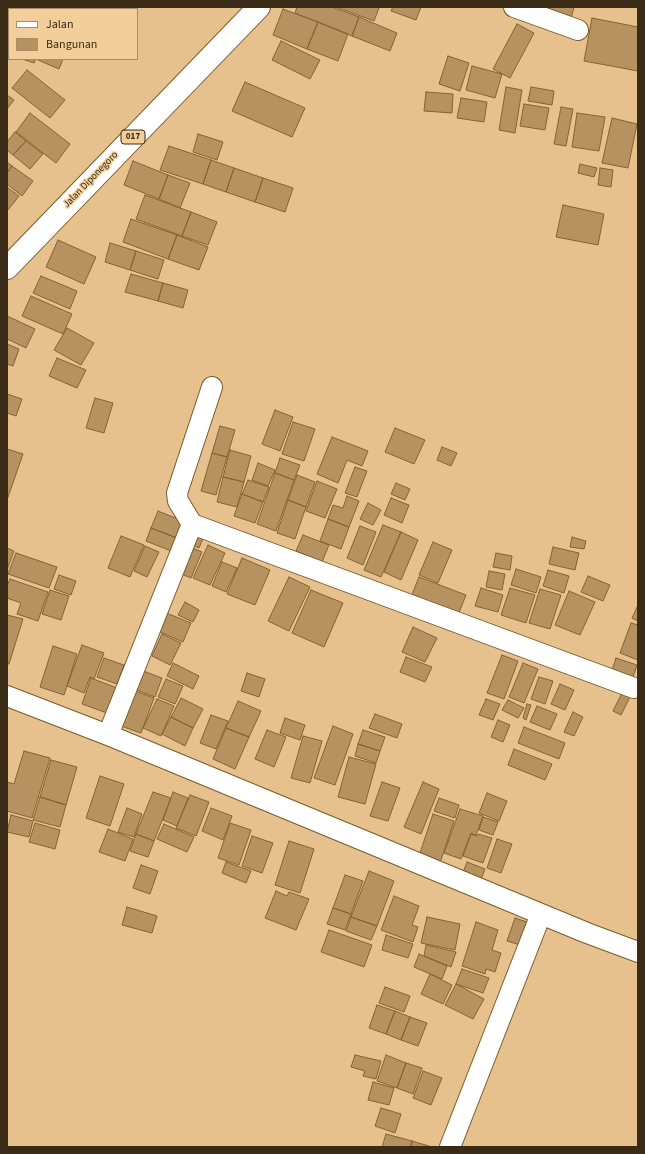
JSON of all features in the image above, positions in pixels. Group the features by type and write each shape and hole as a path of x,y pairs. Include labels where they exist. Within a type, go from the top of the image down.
{"main road":[{"name":"Jalan Diponegoro","path":"7,268 259,7"}],"street":[{"path":"514,7 578,30"},
{"path":"212,388 177,493 178,501 192,524 634,688"},
{"path":"108,735 192,524"},
{"path":"7,696 108,735 587,933 638,952"},
{"path":"450,1147 541,914"}],"building":[{"path":"7,7 22,8 8,8 7,37"},
{"path":"297,7 332,7 359,17 352,36 295,13"},
{"path":"336,7 377,7 379,8 374,21"},
{"path":"393,7 421,7 416,20 391,11"},
{"path":"540,7 574,7 571,19"},
{"path":"283,9 318,22 307,49 273,35"},
{"path":"359,17 397,33 390,51 352,36"},
{"path":"592,18 638,27 638,71 584,61"},
{"path":"318,22 348,34 338,61 307,49"},
{"path":"517,24 534,33 510,78 493,69"},
{"path":"281,41 320,60 310,79 272,60"},
{"path":"448,56 469,63 460,91 439,84"},
{"path":"25,60 36,60 34,63"},
{"path":"38,60 63,60 59,69"},
{"path":"472,66 502,74 495,98 466,90"},
{"path":"27,70 65,100 50,118 12,88"},
{"path":"245,82 305,108 292,137 232,111"},
{"path":"506,87 522,90 515,133 499,130"},
{"path":"531,87 554,91 552,105 528,101"},
{"path":"426,92 453,94 452,113 424,111"},
{"path":"7,95 14,100 7,109"},
{"path":"461,98 487,102 484,122 457,118"},
{"path":"524,104 549,108 545,130 520,126"},
{"path":"561,107 573,109 566,146 554,144"},
{"path":"30,113 70,144 56,163 16,132"},
{"path":"577,113 605,117 599,151 572,147"},
{"path":"612,118 637,124 628,168 602,163"},
{"path":"15,132 26,141 13,155 7,150 7,142"},
{"path":"198,134 223,142 217,160 193,152"},
{"path":"26,141 43,154 30,169 13,155"},
{"path":"169,146 211,160 203,184 160,170"},
{"path":"211,160 234,168 226,192 203,184"},
{"path":"133,161 168,175 159,199 124,185"},
{"path":"7,162 12,166 7,173"},
{"path":"580,164 597,168 594,177 578,173"},
{"path":"12,166 33,181 22,196 7,184 7,173"},
{"path":"234,168 263,178 255,202 226,192"},
{"path":"600,168 613,170 611,187 598,185"},
{"path":"168,175 190,183 180,208 159,199"},
{"path":"263,178 293,188 285,212 255,202"},
{"path":"7,187 19,196 7,211"},
{"path":"145,195 191,212 182,236 136,219"},
{"path":"563,205 604,214 598,245 556,237"},
{"path":"191,212 217,222 208,245 182,236"},
{"path":"131,219 177,235 168,259 123,242"},
{"path":"177,235 208,247 199,270 168,259"},
{"path":"58,240 96,257 84,284 46,267"},
{"path":"110,243 136,251 130,270 105,262"},
{"path":"136,251 164,260 158,279 130,270"},
{"path":"131,274 163,283 158,301 125,292"},
{"path":"41,276 77,291 70,309 33,293"},
{"path":"163,283 188,290 183,308 158,301"},
{"path":"31,296 72,314 63,334 22,316"},
{"path":"7,316 35,329 26,348 7,339"},
{"path":"67,328 94,343 81,365 54,350"},
{"path":"7,344 19,349 13,366 7,364"},
{"path":"57,358 86,370 77,388 49,376"},
{"path":"7,394 22,399 16,416 7,413"},
{"path":"95,398 113,403 104,433 86,428"},
{"path":"275,410 293,417 280,451 262,444"},
{"path":"293,422 315,429 304,461 282,454"},
{"path":"220,426 235,430 227,457 212,453"},
{"path":"395,428 425,440 414,464 385,452"},
{"path":"332,437 368,451 362,466 347,460 338,483 317,474"},
{"path":"442,447 457,453 451,466 437,460"},
{"path":"7,449 23,454 7,500"},
{"path":"230,450 251,456 244,482 223,477"},
{"path":"212,453 227,457 216,495 201,491"},
{"path":"280,458 300,465 294,480 275,473"},
{"path":"258,463 275,470 268,486 252,480"},
{"path":"355,467 367,471 357,497 345,493"},
{"path":"275,473 294,480 276,531 257,524"},
{"path":"297,475 315,482 306,507 288,500"},
{"path":"223,477 244,482 237,507 217,502"},
{"path":"248,480 269,487 263,502 242,494"},
{"path":"317,481 337,489 325,518 306,511"},
{"path":"396,483 410,489 405,500 391,494"},
{"path":"242,494 263,502 255,523 234,516"},
{"path":"347,496 359,501 349,527 328,519 333,505 343,508"},
{"path":"391,498 409,505 402,523 384,515"},
{"path":"288,500 306,507 295,539 277,533"},
{"path":"368,503 381,510 373,525 360,519"},
{"path":"158,511 183,521 177,538 151,528"},
{"path":"328,519 349,527 341,549 320,541"},
{"path":"383,525 401,532 381,577 364,570"},
{"path":"360,526 376,532 363,565 347,558"},
{"path":"151,528 177,538 171,551 146,541"},
{"path":"195,530 205,534 199,548 190,544"},
{"path":"401,532 418,540 401,580 384,572"},
{"path":"303,535 329,545 322,562 296,551"},
{"path":"121,536 144,545 130,577 108,568"},
{"path":"572,537 586,541 584,549 570,547"},
{"path":"433,542 452,550 438,583 419,575"},
{"path":"208,545 225,553 210,585 193,578"},
{"path":"145,546 159,552 147,577 134,571"},
{"path":"188,546 202,552 191,578 177,572"},
{"path":"553,547 579,553 575,570 549,564"},
{"path":"7,548 14,551 7,570"},
{"path":"16,553 57,567 49,588 8,574"},
{"path":"496,553 512,556 510,570 493,567"},
{"path":"242,558 270,570 255,605 227,594"},
{"path":"222,562 237,568 226,592 212,586"},
{"path":"516,569 541,577 536,593 511,585"},
{"path":"548,570 569,576 564,593 543,586"},
{"path":"489,571 505,574 502,590 486,587"},
{"path":"59,575 76,581 71,595 54,589"},
{"path":"588,576 610,585 603,601 581,592"},
{"path":"289,577 310,587 289,631 268,621"},
{"path":"419,577 466,595 458,615 411,597"},
{"path":"10,579 48,592 38,621 17,614 21,603 7,598 7,586"},
{"path":"481,588 503,595 498,612 475,606"},
{"path":"510,588 535,595 526,623 501,615"},
{"path":"540,589 561,595 550,629 529,623"},
{"path":"50,590 69,596 61,620 42,614"},
{"path":"311,590 343,603 324,647 292,633"},
{"path":"569,591 595,602 580,635 555,625"},
{"path":"185,602 199,610 193,622 178,615"},
{"path":"638,605 638,621 632,618"},
{"path":"164,612 191,623 183,642 156,630"},
{"path":"7,615 23,619 9,664 7,664"},
{"path":"631,623 638,625 638,660 620,653"},
{"path":"413,627 437,638 425,662 402,652"},
{"path":"162,634 181,643 170,665 152,656"},
{"path":"82,645 104,653 94,679 90,677 84,693 67,686"},
{"path":"53,646 77,654 64,695 40,687"},
{"path":"502,655 518,661 504,699 487,693"},
{"path":"406,657 432,667 425,682 400,672"},
{"path":"104,658 124,665 117,684 97,677"},
{"path":"616,658 637,665 633,677 612,670"},
{"path":"173,663 199,676 193,689 167,676"},
{"path":"523,663 538,669 524,703 509,697"},
{"path":"138,669 162,678 155,697 131,688"},
{"path":"247,673 265,679 259,697 241,691"},
{"path":"539,677 553,681 545,704 531,699"},
{"path":"91,678 117,688 107,713 82,704"},
{"path":"166,679 183,686 175,704 158,697"},
{"path":"560,684 574,690 565,710 551,704"},
{"path":"624,689 632,693 621,715 613,711"},
{"path":"132,690 154,698 141,733 118,725"},
{"path":"181,698 203,709 193,728 171,717"},
{"path":"157,699 174,706 161,736 143,728"},
{"path":"486,699 500,704 493,720 479,715"},
{"path":"508,700 524,708 518,718 502,710"},
{"path":"238,701 261,711 249,737 226,728"},
{"path":"527,704 531,705 526,720 523,718"},
{"path":"537,706 557,714 550,730 530,722"},
{"path":"573,712 583,717 574,736 564,732"},
{"path":"375,714 402,724 397,738 369,728"},
{"path":"211,715 228,721 216,749 200,743"},
{"path":"171,717 193,728 185,746 162,734"},
{"path":"285,718 305,725 300,740 280,733"},
{"path":"498,720 510,725 503,742 491,737"},
{"path":"333,726 353,734 335,785 314,778"},
{"path":"524,727 565,743 559,759 518,743"},
{"path":"226,728 249,737 235,769 213,759"},
{"path":"267,730 286,737 274,767 255,759"},
{"path":"363,730 385,737 380,751 358,744"},
{"path":"303,736 322,741 310,783 291,778"},
{"path":"358,744 380,751 376,763 355,756"},
{"path":"514,749 552,764 545,780 508,765"},
{"path":"24,751 50,758 32,818 7,811 7,782 14,784"},
{"path":"349,757 376,764 365,804 338,797"},
{"path":"51,760 77,767 66,805 40,797"},
{"path":"100,776 124,784 110,826 86,818"},
{"path":"382,782 400,788 388,821 370,816"},
{"path":"423,782 439,789 421,834 404,827"},
{"path":"153,792 171,798 154,841 136,834"},
{"path":"173,792 188,798 177,826 163,820"},
{"path":"487,793 507,801 499,821 479,813"},
{"path":"190,795 209,802 196,836 176,828"},
{"path":"40,797 66,805 60,827 33,820"},
{"path":"439,798 459,805 455,818 434,811"},
{"path":"127,808 142,814 134,837 118,832"},
{"path":"211,808 232,816 223,840 202,831"},
{"path":"460,809 483,816 476,835 471,833 461,859 444,853"},
{"path":"433,814 454,821 440,863 419,856"},
{"path":"11,815 33,821 29,837 7,832"},
{"path":"483,817 498,822 493,835 479,830"},
{"path":"35,823 60,830 55,849 29,842"},
{"path":"230,823 251,830 239,865 218,858"},
{"path":"164,824 194,837 187,852 157,839"},
{"path":"108,829 133,839 125,861 99,852"},
{"path":"136,834 154,841 148,857 130,851"},
{"path":"471,834 477,836 478,834 492,838 483,863 463,856"},
{"path":"252,836 273,843 262,873 242,866"},
{"path":"497,839 512,844 501,873 487,868"},
{"path":"289,841 314,849 300,893 275,885"},
{"path":"226,862 251,871 246,883 222,873"},
{"path":"467,862 485,869 480,882 462,875"},
{"path":"141,865 158,871 150,894 133,888"},
{"path":"369,871 394,881 377,926 351,917"},
{"path":"345,875 363,881 351,914 333,908"},
{"path":"276,891 287,896 289,892 309,899 296,930 265,918"},
{"path":"394,896 419,906 412,925 418,927 413,942 381,930"},
{"path":"127,907 157,916 152,933 122,925"},
{"path":"333,908 351,914 345,930 327,924"},
{"path":"351,917 377,926 371,940 346,931"},
{"path":"427,917 460,924 455,950 421,943"},
{"path":"515,918 527,922 520,945 507,941"},
{"path":"476,922 498,930 492,950 501,953 495,972 486,969 485,974 462,966"},
{"path":"329,930 372,945 364,967 321,952"},
{"path":"386,935 413,944 408,958 382,950"},
{"path":"426,945 456,952 451,967 424,956"},
{"path":"419,954 447,966 442,979 414,967"},
{"path":"462,969 489,978 483,993 456,984"},
{"path":"430,974 452,985 443,1004 421,994"},
{"path":"456,984 484,999 473,1019 445,1005"},
{"path":"385,987 410,996 404,1012 379,1003"},
{"path":"377,1005 395,1011 386,1034 369,1028"},
{"path":"395,1011 410,1017 401,1040 386,1034"},
{"path":"410,1017 427,1023 418,1046 401,1040"},
{"path":"355,1055 381,1061 376,1079 363,1076 365,1071 351,1067"},
{"path":"386,1055 406,1063 397,1088 377,1081"},
{"path":"406,1063 422,1068 413,1094 397,1088"},
{"path":"423,1071 442,1078 431,1105 413,1098"},
{"path":"373,1082 394,1088 389,1105 368,1100"},
{"path":"381,1108 401,1114 395,1133 375,1126"},
{"path":"386,1134 412,1141 411,1147 382,1147"},
{"path":"412,1141 429,1146 429,1147 411,1147"}]}
